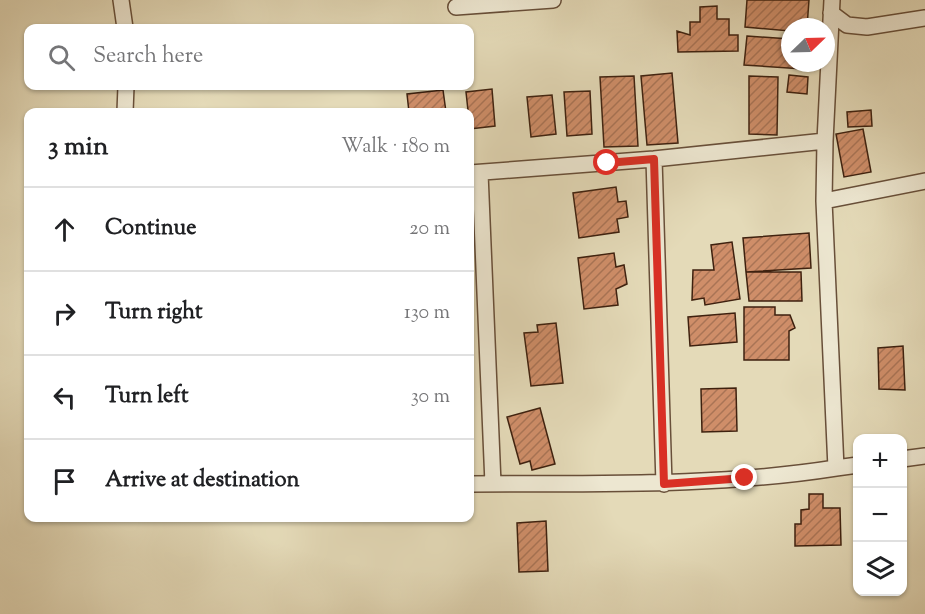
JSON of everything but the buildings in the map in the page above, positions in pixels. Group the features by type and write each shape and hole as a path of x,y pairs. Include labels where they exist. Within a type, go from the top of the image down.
{"street":[{"path":"121,0 124,24"},
{"path":"456,7 553,0"},
{"path":"832,6 847,25 867,27 925,18"},
{"path":"832,6 824,201 836,468"},
{"path":"125,108 126,90"},
{"path":"493,484 475,173 654,159 825,141"},
{"path":"654,159 664,484"},
{"path":"824,201 925,181"},
{"path":"907,458 925,456"},
{"path":"474,484 664,484 804,473 853,466"}],"route":[{"path":"607,163 654,159 664,484 745,478"}]}
